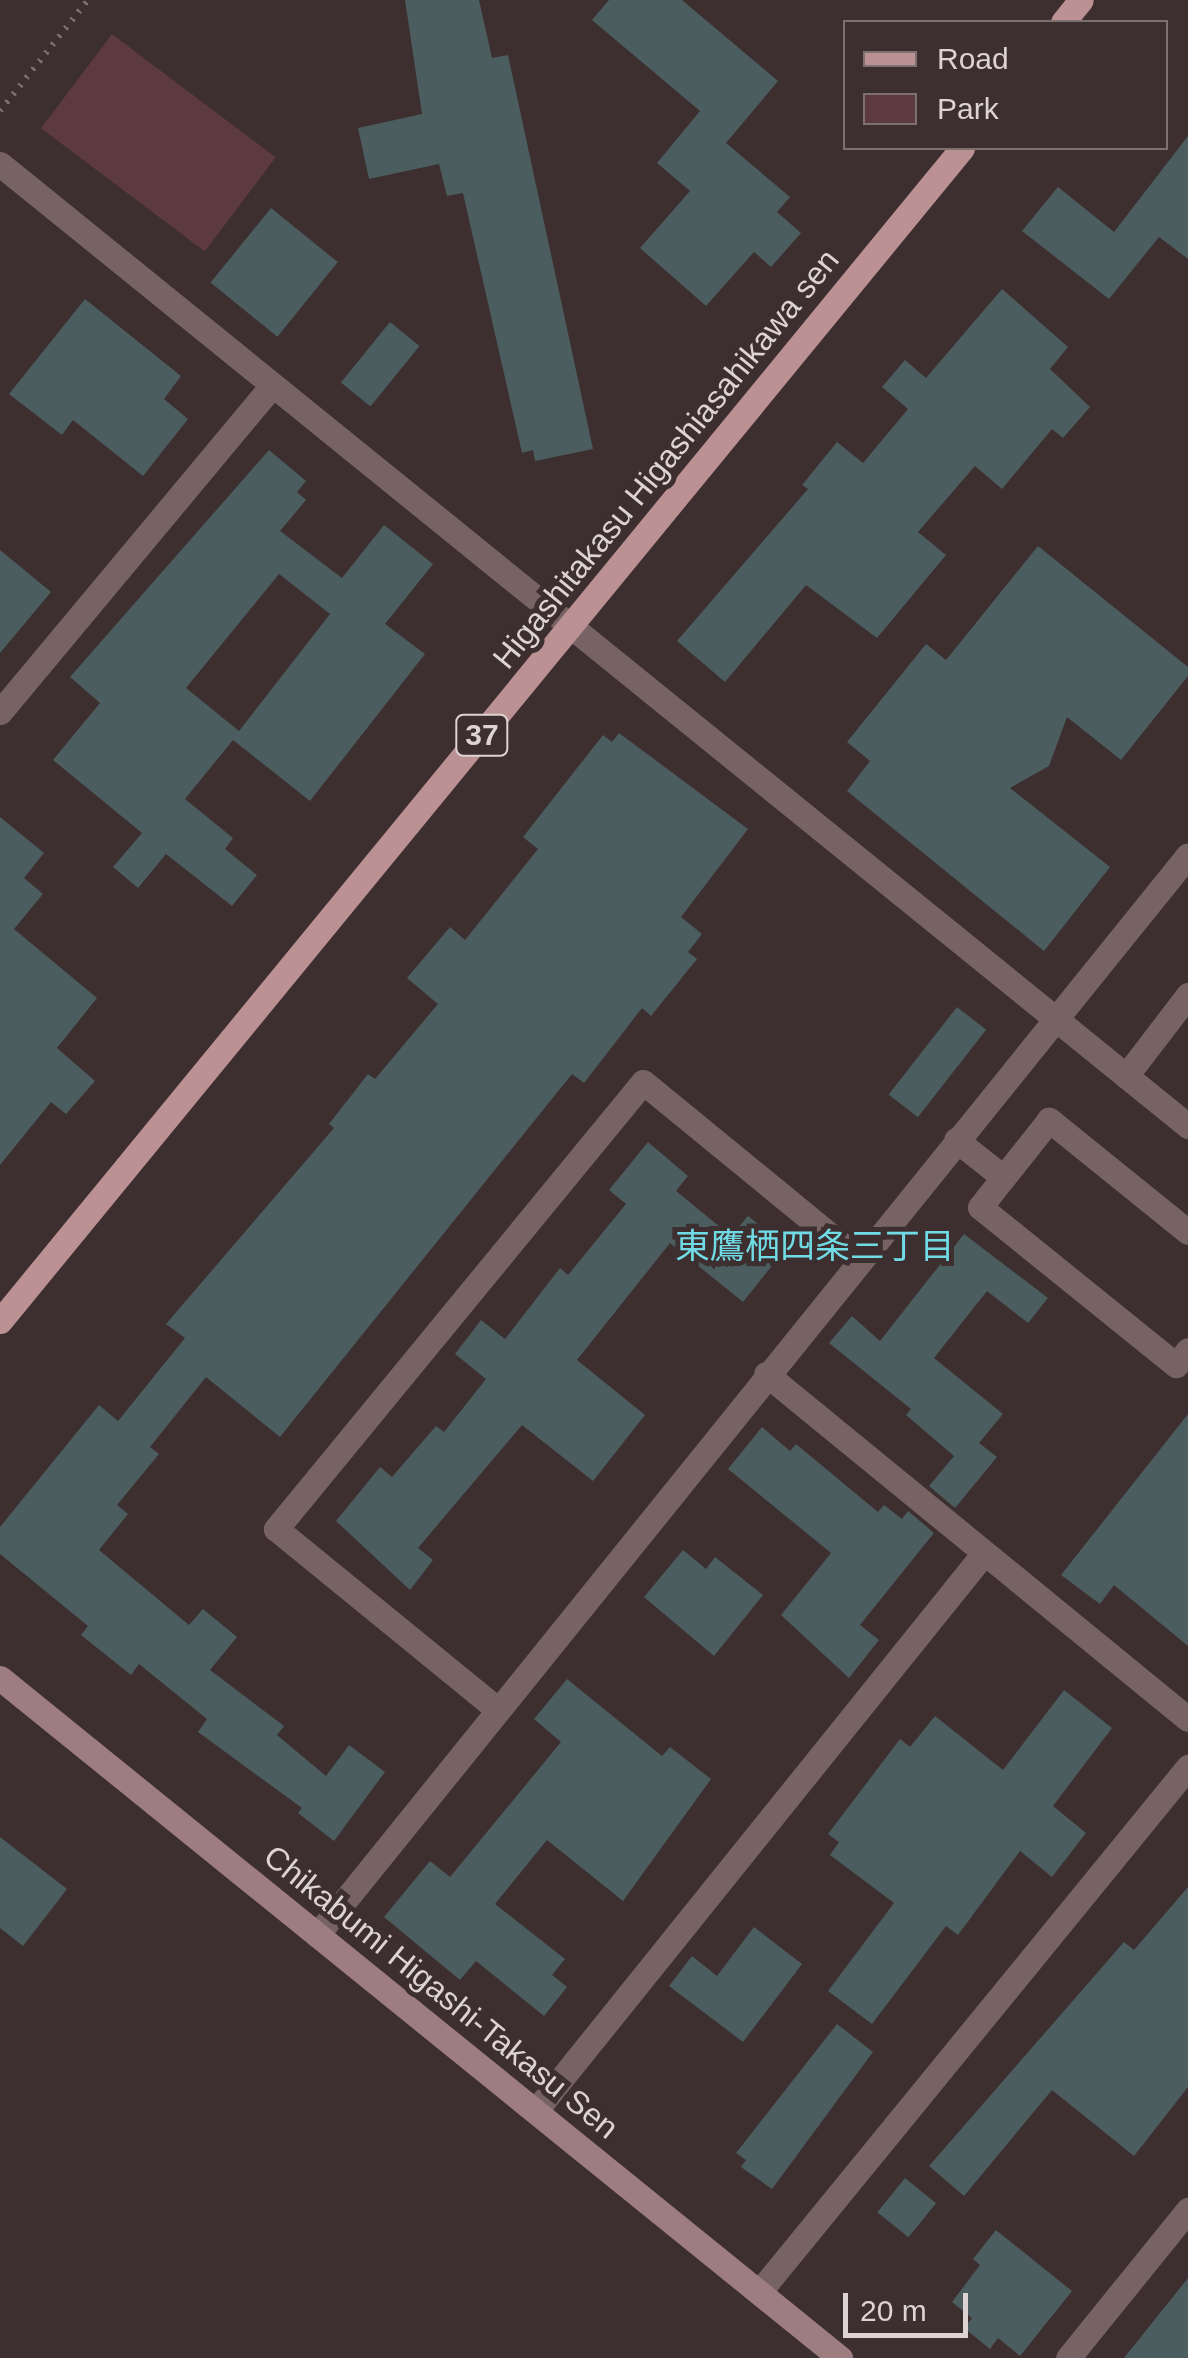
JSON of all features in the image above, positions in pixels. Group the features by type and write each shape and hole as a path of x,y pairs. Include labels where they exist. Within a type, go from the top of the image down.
{"main road":[{"path":"1065,20 1081,0"},
{"name":"Higashitakasu Higashiasahikawa sen","path":"0,1321 960,150"}],"street":[{"path":"0,164 1188,1126"},
{"path":"0,712 272,386"},
{"path":"317,1935 858,1258 1184,868"},
{"path":"1126,1076 1188,995"},
{"path":"498,1708 276,1528 643,1082 858,1258"},
{"path":"1188,1232 1049,1120 980,1207 1176,1365 1188,1350"},
{"path":"956,1140 1003,1177"},
{"path":"766,1374 1188,1719"},
{"path":"538,2109 984,1552"},
{"name":"Chikabumi Higashi-Takasu Sen","path":"0,1678 538,2109 840,2358"},
{"path":"760,2292 1188,1767"},
{"path":"1068,2358 1188,2210"}],"path":[{"path":"0,111 88,0"}],"green space":[{"path":"112,34 276,157 205,252 41,128"}],"building":[{"path":"405,0 479,0 492,58 508,55 593,449 535,461 533,450 522,453 463,193 447,196 439,164 369,179 358,128 422,114"},
{"path":"609,0 682,0 778,81 726,143 790,197 777,212 801,233 771,267 754,252 706,306 640,248 690,191 657,163 700,111 592,20"},
{"path":"1188,136 1188,259 1159,237 1109,299 1022,231 1058,187 1114,232"},
{"path":"271,208 338,262 277,337 211,283"},
{"path":"1002,289 1068,347 1050,369 1090,407 1063,438 1052,429 1002,489 975,466 918,532 946,555 877,638 806,585 725,682 677,641 808,489 802,485 837,442 863,463 908,409 882,387 905,360 926,378"},
{"path":"85,299 181,376 164,399 188,419 143,476 73,420 62,435 9,394"},
{"path":"390,322 420,346 370,407 341,383"},
{"path":"269,450 306,481 297,492 306,500 280,531 342,578 384,525 433,564 385,624 425,654 310,801 233,740 185,799 233,838 225,849 257,875 232,906 166,854 138,888 113,867 142,833 53,760 100,703 70,677","holes":["279,574 330,614 239,731 186,688"]},
{"path":"1038,546 1188,667 1188,676 1121,760 1067,717 1049,766 1010,788 1110,867 1044,951 847,791 870,761 847,742 926,644 946,660"},
{"path":"0,550 51,592 0,653"},
{"path":"619,733 748,829 681,917 702,934 688,952 697,959 651,1016 642,1008 584,1083 572,1074 280,1437 206,1377 150,1447 159,1454 117,1505 128,1514 99,1550 189,1625 203,1609 237,1637 210,1670 284,1726 277,1735 326,1776 349,1745 385,1772 334,1841 298,1813 302,1808 198,1732 207,1719 139,1664 131,1675 81,1635 88,1626 0,1554 0,1527 99,1405 118,1421 185,1338 166,1324 334,1128 329,1124 368,1074 375,1079 438,1004 407,978 450,927 465,940 538,849 523,837 603,735 612,742"},
{"path":"0,817 44,853 24,878 43,894 14,929 97,998 57,1048 95,1081 66,1114 51,1102 0,1165"},
{"path":"957,1007 986,1030 918,1117 889,1094"},
{"path":"648,1142 688,1176 676,1191 731,1236 748,1216 787,1247 743,1302 670,1243 577,1360 645,1415 593,1481 522,1425 418,1548 433,1560 410,1590 336,1521 380,1467 392,1477 436,1426 444,1432 486,1379 455,1354 481,1320 505,1339 560,1268 568,1275 626,1204 609,1190"},
{"path":"964,1234 1048,1298 1028,1323 987,1291 934,1358 1003,1414 979,1443 997,1457 955,1508 929,1486 954,1456 906,1415 911,1409 829,1343 852,1316 880,1341"},
{"path":"1188,1414 1188,1646 1114,1585 1100,1604 1061,1575"},
{"path":"762,1427 790,1451 796,1444 878,1512 884,1505 902,1519 908,1511 934,1533 860,1625 879,1640 849,1678 781,1615 831,1553 728,1469"},
{"path":"683,1550 706,1569 715,1557 763,1595 714,1656 644,1597"},
{"path":"567,1679 662,1756 670,1747 711,1779 623,1901 547,1840 495,1904 565,1959 552,1975 567,1987 544,2016 476,1961 460,1980 384,1917 430,1861 450,1877 561,1742 534,1719"},
{"path":"1064,1690 1112,1728 1053,1806 1086,1833 1052,1877 1020,1851 958,1935 946,1926 872,2024 828,1991 894,1903 830,1855 839,1842 828,1834 900,1739 910,1747 935,1716 1003,1770"},
{"path":"0,1837 67,1889 23,1946 0,1928"},
{"path":"1188,1887 1188,2087 1134,2156 1052,2090 964,2196 929,2166 1124,1942 1134,1950"},
{"path":"754,1927 802,1964 743,2042 669,1986 692,1956 717,1976"},
{"path":"837,2024 873,2052 772,2189 741,2167 746,2160 736,2153"},
{"path":"905,2178 936,2203 908,2237 877,2212"},
{"path":"996,2230 1072,2291 1020,2356 998,2338 990,2349 964,2328 972,2318 952,2302 980,2265 973,2259"},
{"path":"1188,2278 1188,2358 1124,2358"}],"district":[{"name":"東鷹栖四条三丁目","path":"815,1246"}]}
